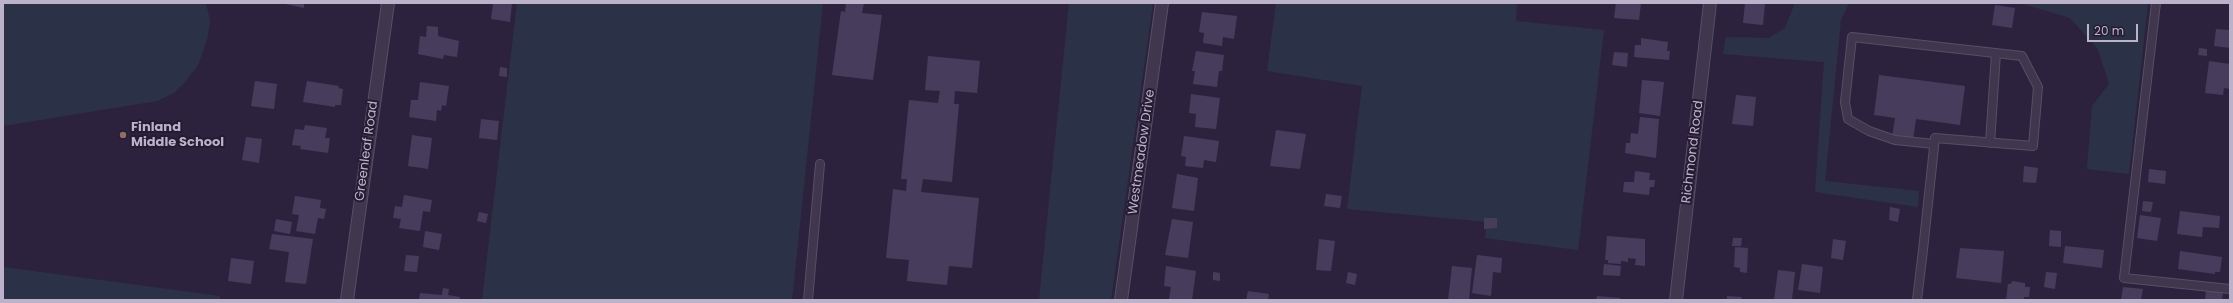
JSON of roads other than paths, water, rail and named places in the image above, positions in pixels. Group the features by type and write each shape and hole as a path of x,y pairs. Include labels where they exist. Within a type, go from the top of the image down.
{"street":[{"name":"Greenleaf Road","path":"347,300 388,3"},
{"name":"Westmeadow Drive","path":"1121,300 1162,3"},
{"name":"Richmond Road","path":"1676,300 1710,3"}],"lane":[{"path":"2156,3 2124,278 2230,289"},
{"path":"1917,300 1935,138 2033,146 2038,87 2022,56 1852,37 1845,102 1848,119 1869,132 1895,140 1934,144"},
{"path":"1990,143 1996,53"},
{"path":"808,300 820,164"}],"place":[{"name":"Finland Middle School","path":"123,135"}]}
